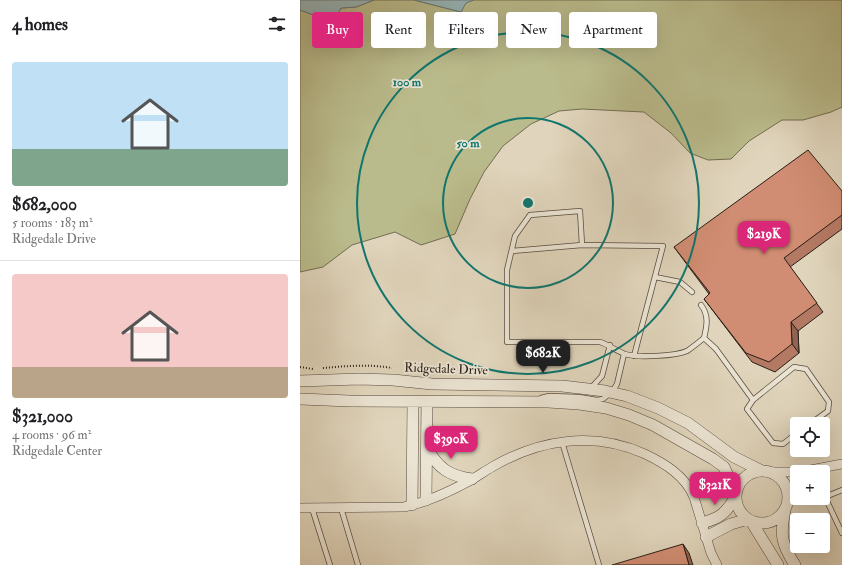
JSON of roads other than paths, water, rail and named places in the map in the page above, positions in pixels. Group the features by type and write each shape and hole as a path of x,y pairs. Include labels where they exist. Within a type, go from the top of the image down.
{"street":[{"name":"Ridgedale Drive","path":"300,381 358,379 432,384 562,386 590,388 612,392 658,408 688,423 734,457 766,471"},
{"path":"300,399 579,404 606,408 629,415 653,425 713,459 724,467 736,496 739,510 749,520 778,565"},
{"path":"412,505 413,402"},
{"path":"426,500 427,402"},
{"path":"300,508 404,507 444,494 492,466 540,446 572,440 604,441 630,447 657,460 677,473 690,489 711,553 717,565"},
{"path":"427,447 432,457 441,467 459,477 472,479"},
{"path":"830,467 842,464"},
{"path":"702,523 719,518 724,514 736,496 742,480 748,475 754,472 766,471 790,472"},
{"path":"766,471 782,481 788,494 782,526 782,536 786,550 795,565"},
{"path":"706,537 731,524 749,520 757,523 770,522 781,515 790,500"}],"lane":[{"path":"582,245 580,211 530,215 515,236 507,270 508,342 600,342 610,345 624,354 649,357 685,352 704,338 708,323 705,310 701,305"},
{"path":"512,251 582,245 663,246 634,356"},
{"path":"655,277 680,282 692,292"},
{"path":"704,338 716,349 753,400"},
{"path":"590,388 602,376 610,345"},
{"path":"518,403 549,396 603,400 612,392 617,384 624,354"},
{"path":"790,439 783,444 773,443 747,409 753,400 794,367 806,369 829,402 828,411 820,417"},
{"path":"562,442 599,565"},
{"path":"842,490 825,497 842,533"},
{"path":"312,508 330,565"},
{"path":"341,508 358,565"}],"water":[{"path":"300,0 374,0 356,7 341,8 339,12 312,12 312,14 300,10"},
{"path":"414,0 474,0 466,3 461,12"}]}
